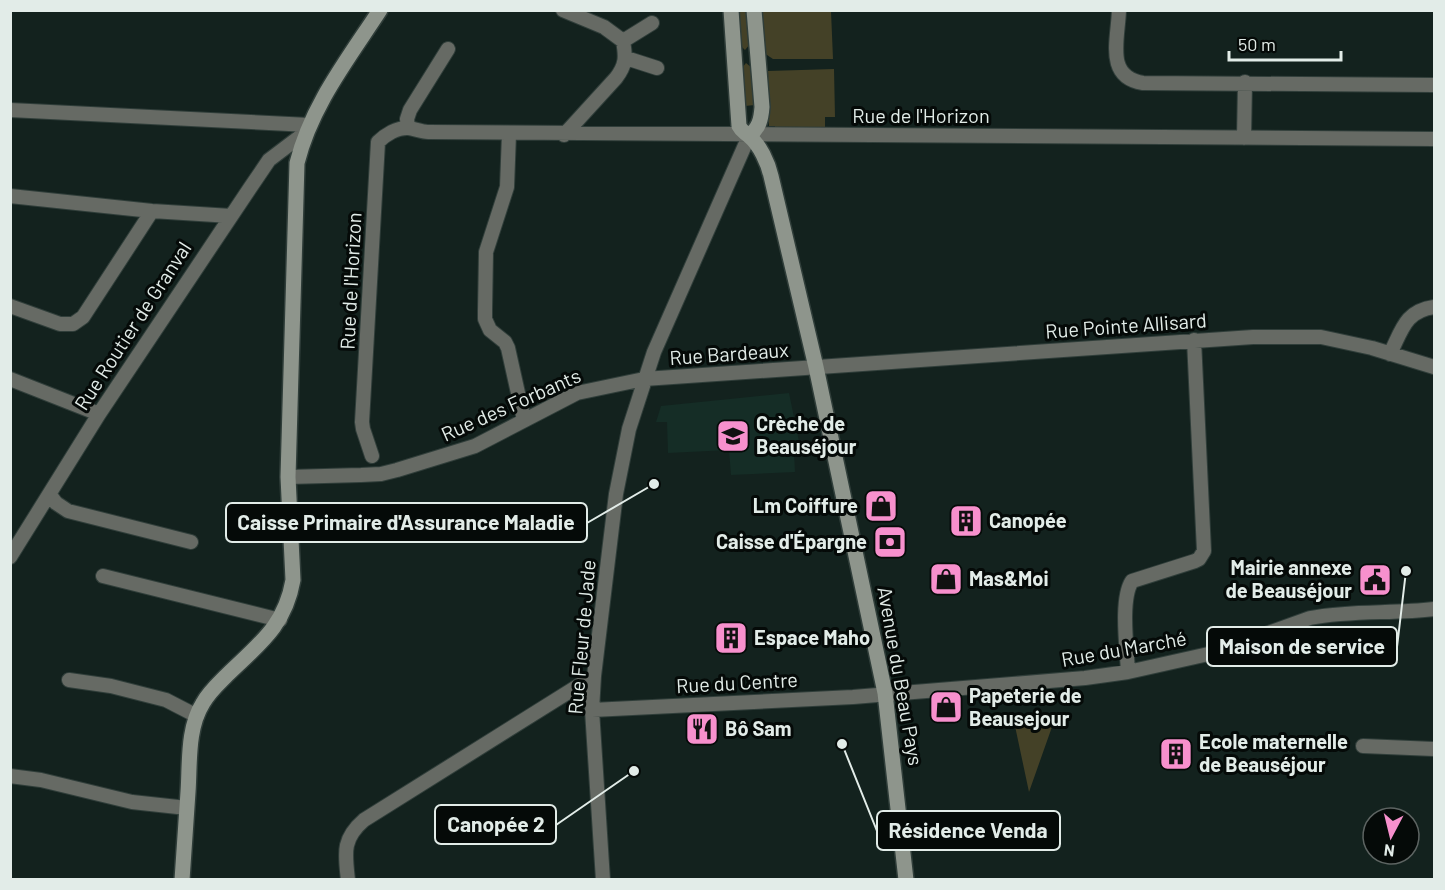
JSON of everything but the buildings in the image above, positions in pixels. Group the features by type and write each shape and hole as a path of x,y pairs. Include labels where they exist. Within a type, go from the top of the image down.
{"street":[{"name":"Rue Routier de Granval","path":"182,879 191,744 196,716 212,690 270,633 280,620 288,602 292,580 288,477 297,163 307,128 317,108 380,10"},
{"path":"564,10 604,27 622,41 626,58 616,78 564,135"},
{"name":"Avenue du Beau Pays","path":"731,10 739,126 761,152 769,169 816,367 885,693 906,879"},
{"path":"749,136 759,124 762,107 754,10"},
{"path":"1119,10 1118,68 1132,81 1143,83 1434,84"},
{"path":"622,41 652,23"},
{"path":"408,128 407,119 410,110 448,49"},
{"path":"626,58 657,68"},
{"path":"1244,138 1245,82"},
{"path":"10,110 307,128"},
{"name":"Rue Routier de Granval","path":"10,557 99,414 269,160 307,128"},
{"name":"Rue de l'Horizon","path":"372,456 362,422 378,142 386,134 408,128 428,132 564,135 1434,139"},
{"path":"508,134 507,187 486,252 485,319 490,330 505,342 508,348 524,420"},
{"name":"Rue Fleur de Jade","path":"603,879 592,710 616,494 629,429 654,352 749,136"},
{"path":"10,196 152,211 231,216"},
{"path":"10,306 60,324 73,324 83,317 152,211"},
{"path":"1390,354 1411,315 1434,307"},
{"name":"Rue Pointe Allisard","path":"816,367 1253,337 1321,337 1434,367"},
{"path":"1128,672 1125,609 1127,593 1132,580 1195,561 1202,555 1204,547 1194,340"},
{"name":"Rue Bardeaux","path":"644,380 816,367"},
{"path":"10,379 99,414"},
{"name":"Rue des Forbants","path":"288,477 381,474 475,446 577,393 644,380"},
{"path":"50,495 56,503 68,511 191,542"},
{"path":"103,576 280,620"},
{"name":"Rue du Marché","path":"885,693 1061,680 1128,672 1213,653 1310,618 1404,613 1434,609"},
{"path":"348,879 347,842 354,829 364,820 594,676"},
{"path":"69,680 111,686 166,700 196,716"},
{"name":"Rue du Centre","path":"592,710 853,697 885,693"},
{"path":"1363,746 1434,749"},
{"path":"10,776 41,780 132,802 187,808"}],"shaded area":[{"path":"737,11 748,11 750,44 745,50 739,44"},
{"path":"762,11 831,11 833,59 773,59 764,53"},
{"path":"746,63 752,68 755,105 745,106 742,68"},
{"path":"834,69 835,117 825,117 825,127 775,129 775,126 769,126 768,71"},
{"name":"Crèche de Beauséjour","path":"789,393 801,451 794,452 795,472 731,475 729,450 668,453 667,422 656,422 661,406"},
{"path":"1053,724 1029,792 1015,726"}],"place":[{"name":"Crèche de Beauséjour","path":"733,436"},
{"name":"Caisse Primaire d'Assurance Maladie","path":"654,484"},
{"name":"Lm Coiffure","path":"881,506"},
{"name":"Canopée","path":"966,521"},
{"name":"Caisse d'Épargne","path":"890,542"},
{"name":"Maison de service","path":"1406,571"},
{"name":"Mas&Moi","path":"946,579"},
{"name":"Mairie annexe de Beauséjour","path":"1375,580"},
{"name":"Espace Maho","path":"731,638"},
{"name":"Papeterie de Beausejour","path":"946,707"},
{"name":"Bô Sam","path":"702,729"},
{"name":"Résidence Venda","path":"842,744"},
{"name":"Ecole maternelle de Beauséjour","path":"1176,754"},
{"name":"Canopée 2","path":"634,771"}]}
